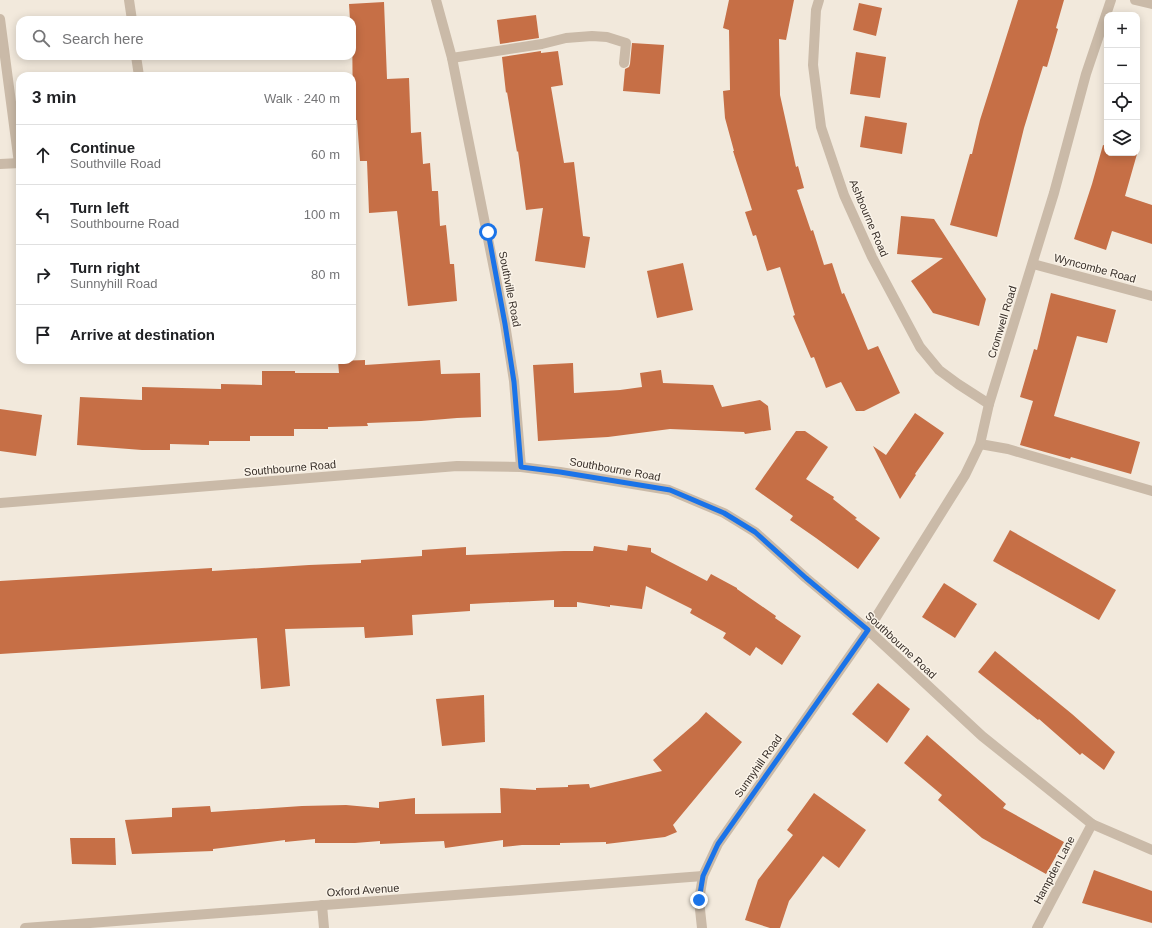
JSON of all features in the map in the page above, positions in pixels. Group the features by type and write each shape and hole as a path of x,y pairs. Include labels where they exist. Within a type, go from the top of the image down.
{"street":[{"path":"129,0 131,16"},
{"name":"Southville Road","path":"436,0 452,58 505,324 514,382 521,467"},
{"name":"Ashbourne Road","path":"818,0 816,10 813,65 820,127 844,195 872,257 920,347 939,370 990,404"},
{"name":"Cromwell Road","path":"868,630 965,475 980,444 990,404 1054,193 1086,74 1111,0"},
{"path":"1135,0 1152,4"},
{"path":"0,20 16,134"},
{"path":"452,58 542,44 566,38 592,36 607,37 626,43 624,63"},
{"path":"137,60 138,72"},
{"path":"0,164 16,163"},
{"name":"Wyncombe Road","path":"1033,264 1152,296"},
{"path":"980,444 1008,449 1152,491"},
{"name":"Southbourne Road","path":"0,503 457,466 521,467 670,490 724,513 755,532 806,578 868,630 982,736 1092,824 1152,850"},
{"name":"Sunnyhill Road","path":"702,928 699,900 703,876 718,844 868,630"},
{"name":"Hampden Lane","path":"1037,928 1092,824"},
{"name":"Oxford Avenue","path":"25,928 703,876"},
{"path":"322,905 324,928"}],"building":[{"path":"729,0 794,0 786,40 779,39 780,95 796,167 798,166 804,188 797,190 811,231 813,230 824,265 832,263 842,294 844,293 868,350 878,346 900,393 864,411 856,411 841,382 826,388 814,357 811,358 793,316 795,315 780,267 767,271 756,235 753,236 745,212 752,210 733,151 725,118 723,91 730,90 729,30 723,28"},
{"path":"1018,0 1064,0 1056,28 1058,29 1047,67 1043,66 1024,128 997,237 950,225 970,154 972,154 980,120"},
{"path":"384,2 387,79 409,78 411,133 421,132 423,164 430,163 432,191 438,191 440,226 446,225 450,264 454,264 457,301 408,306 397,211 369,213 367,161 360,161 356,120 356,72 353,72 352,60 356,60 356,16 350,16 349,4"},
{"path":"859,3 882,8 876,36 853,30"},
{"path":"536,15 539,38 500,44 497,20"},
{"path":"632,43 664,45 660,94 623,91 625,69 629,67 630,64"},
{"path":"541,51 541,53 558,51 563,85 551,87 564,163 574,162 583,236 590,237 585,268 535,261 543,208 526,210 518,151 517,152 507,92 506,93 502,57"},
{"path":"856,52 886,57 880,98 850,94"},
{"path":"865,116 907,123 902,154 860,147"},
{"path":"1103,145 1104,156 1136,156 1125,196 1152,205 1152,244 1112,231 1106,250 1074,239"},
{"path":"901,216 934,219 986,299 979,326 933,313 911,281 943,258 897,254"},
{"path":"683,263 693,310 657,318 647,271"},
{"path":"1051,293 1116,310 1107,343 1077,336 1054,416 1140,442 1131,474 1071,457 1070,459 1020,445 1033,401 1020,397 1034,349 1037,350"},
{"path":"356,360 365,360 365,365 440,360 441,374 480,373 481,417 367,423 368,426 328,427 328,429 294,429 294,436 250,436 250,441 209,441 209,445 170,444 170,450 142,450 77,445 80,397 142,400 142,387 221,389 221,384 262,385 262,371 339,373 338,364 356,364"},
{"path":"573,363 574,393 642,387 640,373 661,370 663,383 713,385 722,407 760,400 768,406 771,430 745,434 744,432 670,429 608,437 538,441 533,365"},
{"path":"0,409 42,415 36,456 0,451"},
{"path":"915,413 944,433 915,474 916,475 900,499 873,446 886,455"},
{"path":"796,431 805,431 828,447 806,479 834,497 833,499 857,518 855,519 880,538 858,569 790,520 793,516 755,489"},
{"path":"1010,530 1116,590 1099,620 993,561"},
{"path":"628,545 651,548 651,552 707,581 711,574 737,588 801,636 782,665 756,647 750,656 723,638 726,633 690,613 692,609 646,586 642,609 610,605 610,607 577,602 577,607 554,607 554,600 470,604 470,611 412,615 413,635 365,638 364,627 285,629 290,686 261,689 257,638 0,654 0,581 212,568 212,571 361,563 361,560 422,556 422,550 466,547 466,555 593,551 594,546 627,551"},
{"path":"944,583 977,604 955,638 922,617"},
{"path":"995,651 1072,714 1115,752 1104,770 1082,753 1080,755 1039,719 1038,720 978,672"},
{"path":"878,683 910,709 887,743 852,714"},
{"path":"484,695 485,742 442,746 436,699"},
{"path":"706,712 742,742 673,825 677,832 665,837 606,844 606,842 560,843 560,845 522,845 503,847 503,840 445,848 444,841 380,844 380,841 355,843 315,843 315,839 285,842 285,840 213,849 213,851 132,854 125,820 172,817 172,808 210,806 211,812 302,806 346,805 379,808 379,802 415,798 415,814 501,813 500,788 536,790 536,788 568,787 568,785 589,784 590,788 662,771 653,760 698,721"},
{"path":"927,735 1006,804 1003,808 1064,842 1046,874 982,838 938,800 942,795 904,763"},
{"path":"814,793 866,830 839,868 823,856 789,901 780,928 770,928 745,920 758,880 793,835 787,830"},
{"path":"70,838 115,838 116,865 72,864"},
{"path":"1094,870 1152,891 1152,923 1082,903"}],"route":[{"path":"488,232 514,382 521,467 670,490 724,513 755,532 806,578 868,630 718,844 703,876 699,900"}]}
